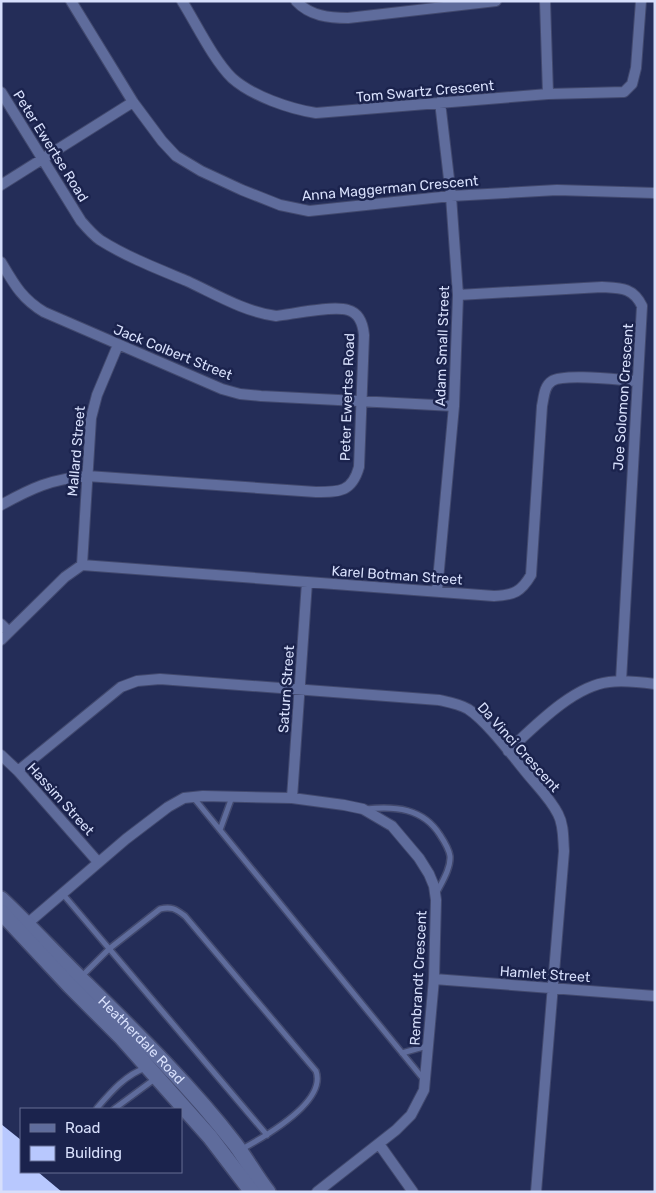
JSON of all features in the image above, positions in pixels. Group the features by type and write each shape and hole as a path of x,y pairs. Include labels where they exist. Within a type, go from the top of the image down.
{"street":[{"name":"Anna Maggerman Crescent","path":"71,1 133,102 162,141 176,156 188,165 280,205 309,210 451,196 557,190 655,193"},
{"name":"Tom Swartz Crescent","path":"182,1 222,67 241,86 290,107 316,113 548,94 620,93 629,88 635,77 641,1"},
{"path":"296,1 310,12 330,18 348,18 496,1"},
{"path":"545,1 548,94"},
{"name":"Peter Ewertse Road","path":"1,92 82,221 99,239 129,256 242,306 268,315 276,316 337,309 348,310 360,318 363,326 359,467 352,484 341,491 316,492 87,476 63,478 47,483 24,492 1,505"},
{"path":"1,185 133,102"},
{"name":"Adam Small Street","path":"438,591 454,406 458,294 451,196 440,102"},
{"name":"Jack Colbert Street","path":"1,262 19,292 34,306 44,312 205,383 240,394 454,406"},
{"name":"Joe Solomon Crescent","path":"458,294 602,287 621,288 630,291 638,297 642,306 621,681"},
{"name":"Mallard Street","path":"82,564 93,408 118,345"},
{"name":"Karel Botman Street","path":"82,564 494,596 510,595 525,585 531,575 544,393 551,382 563,378 637,381"},
{"path":"1,640 65,577 82,564"},
{"name":"Saturn Street","path":"292,798 307,582"},
{"path":"1,624 9,632"},
{"name":"Da Vinci Crescent","path":"18,771 120,687 160,678 439,700 454,703 467,709 480,719 551,802 561,822 564,851 536,1192"},
{"path":"508,751 540,722 582,690 607,682 621,681 655,684"},
{"name":"Hassim Street","path":"1,755 18,771 98,862"},
{"name":"Rembrandt Crescent","path":"21,925 168,806 184,798 292,798 363,809 392,826 429,874 435,896 434,979 424,1090 411,1115 396,1130 317,1192"},
{"name":"Heatherdale Road","path":"1,899 21,925 35,948 131,1028 159,1071 253,1192"},
{"name":"Heatherdale Road","path":"1,912 21,925 78,983 104,1020 159,1071 241,1153 268,1192"},
{"name":"Hamlet Street","path":"434,979 655,996"},
{"path":"378,1144 413,1192"},
{"path":"241,1153 254,1183 253,1192"}],"lane":[{"name":"Rembrandt Crescent","path":"192,797 425,1081"},
{"path":"220,830 232,797"},
{"path":"363,809 407,810 426,819 436,829 445,843 450,856 449,866 435,896"},
{"path":"62,892 267,1135"},
{"path":"78,983 109,949 160,909 168,907 176,909 185,916 316,1071 318,1077 314,1093 300,1110 241,1153 224,1154"},
{"path":"402,1053 427,1046"},
{"path":"97,1108 122,1083 140,1070 159,1071"},
{"path":"115,1108 159,1071"}],"building":[{"path":"1,1124 20,1139 20,1173 39,1173 62,1192 1,1192"}]}
